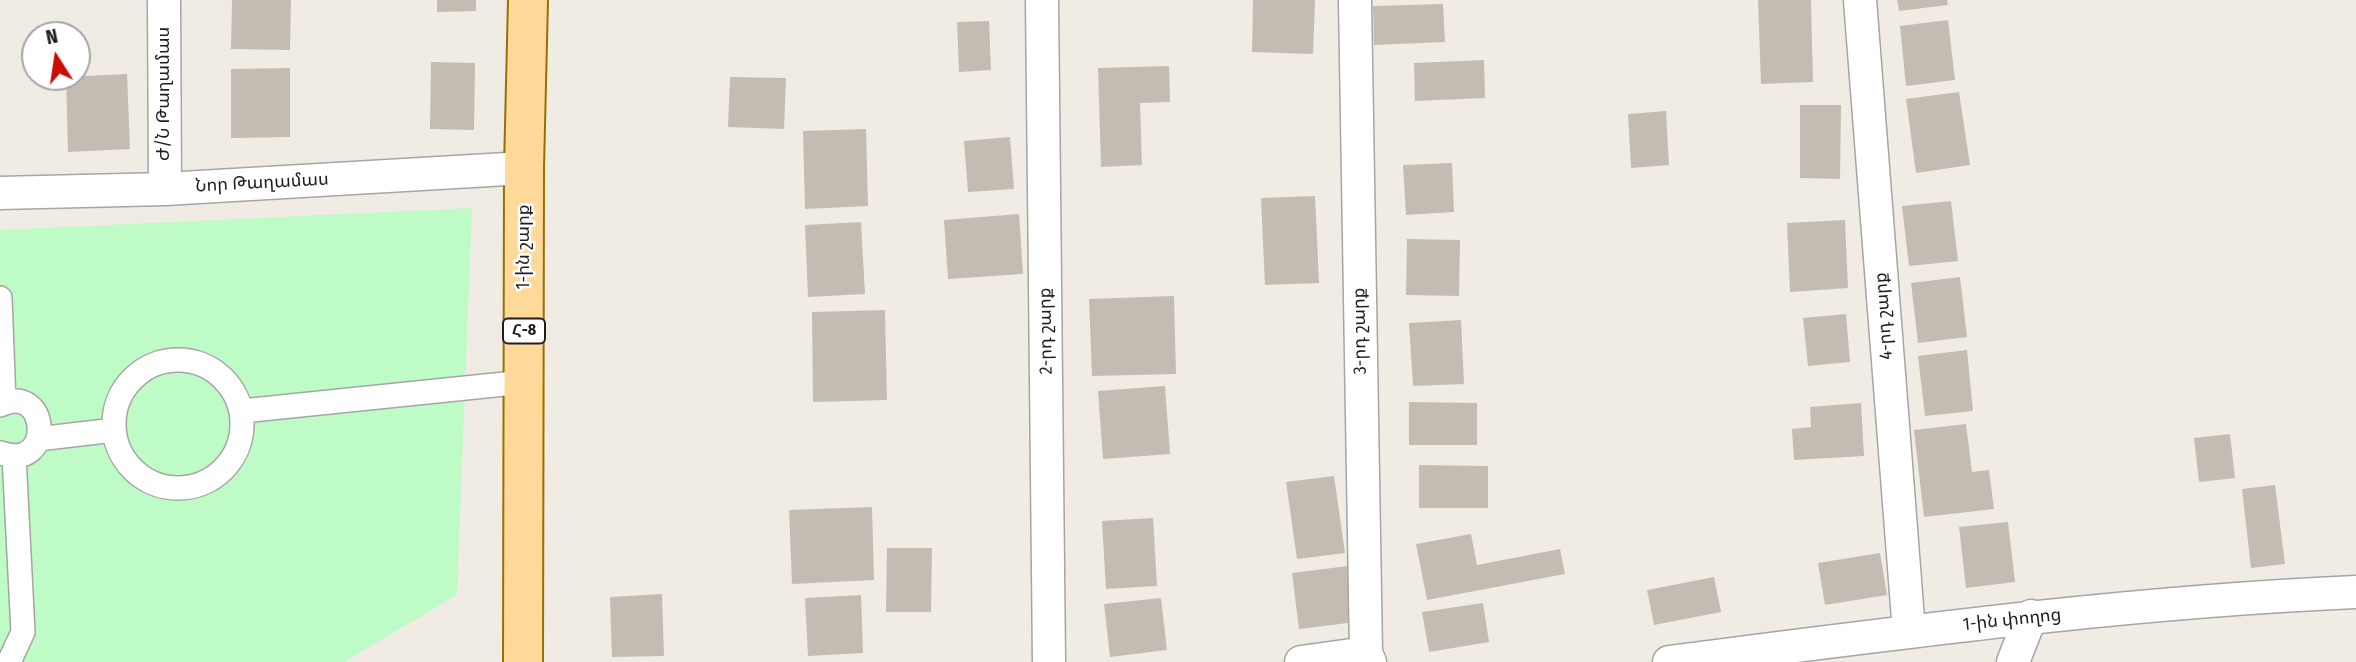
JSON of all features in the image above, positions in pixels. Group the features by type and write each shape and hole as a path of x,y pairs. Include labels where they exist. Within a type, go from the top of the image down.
{"main road":[{"name":"1-ին շարք","path":"523,662 521,551 528,0"}],"street":[{"name":"Ժ/Ն Թաղամաս","path":"164,0 165,189"},
{"name":"2-րդ շարք","path":"1042,0 1049,662"},
{"name":"3-րդ շարք","path":"1355,0 1368,658"},
{"name":"4-րդ շարք","path":"1860,0 1909,632"},
{"name":"Նոր Թաղամաս","path":"0,193 165,189 524,168"},
{"path":"0,298 2,403 22,402 36,413 40,421 38,439 29,451 7,455 23,632 9,662"},
{"path":"180,359 201,364 220,375 234,391 242,411 242,432 236,452 224,469 207,481 187,487 167,487 147,480 131,467 120,450 114,430 116,409 124,389 139,373 158,363 180,359"},
{"path":"242,411 524,382"},
{"path":"38,439 114,430"},
{"name":"1-ին փողոց","path":"1669,662 2031,616 2273,596 2356,592"},
{"path":"2013,662 2031,616"},
{"path":"1301,662 1368,658"}],"green space":[{"path":"472,208 457,595 344,662 0,662 0,230"}],"building":[{"path":"232,0 291,0 290,50 231,49"},
{"path":"437,0 476,0 476,11 437,12"},
{"path":"1253,0 1315,0 1313,54 1252,52"},
{"path":"1758,0 1811,0 1813,82 1761,84"},
{"path":"1897,0 1947,0 1948,5 1899,11"},
{"path":"1443,4 1445,42 1374,45 1373,6"},
{"path":"1948,20 1955,80 1906,86 1900,26"},
{"path":"989,21 991,70 959,72 957,22"},
{"path":"1484,60 1485,98 1415,101 1414,63"},
{"path":"431,62 475,63 474,130 430,129"},
{"path":"1169,66 1170,102 1140,103 1142,165 1101,167 1098,68"},
{"path":"290,68 290,137 231,138 231,69"},
{"path":"127,74 130,149 68,152 66,91 91,91 91,76"},
{"path":"730,77 786,78 784,129 728,127"},
{"path":"1959,92 1970,165 1916,173 1906,99"},
{"path":"1800,105 1841,105 1840,179 1800,178"},
{"path":"1666,111 1669,165 1631,168 1628,114"},
{"path":"866,129 868,206 805,209 803,131"},
{"path":"1010,137 1014,189 968,192 964,141"},
{"path":"1452,163 1454,212 1406,215 1403,165"},
{"path":"1315,196 1319,283 1265,285 1261,198"},
{"path":"1951,201 1958,261 1909,266 1902,206"},
{"path":"1019,214 1023,274 948,279 944,220"},
{"path":"1845,220 1848,288 1790,292 1787,223"},
{"path":"861,222 865,294 808,297 805,225"},
{"path":"1407,239 1460,240 1459,296 1406,295"},
{"path":"1960,277 1967,337 1918,343 1911,283"},
{"path":"1174,296 1176,374 1092,376 1089,299"},
{"path":"885,310 887,400 813,402 812,312"},
{"path":"1846,314 1850,362 1808,366 1803,318"},
{"path":"1461,320 1464,384 1413,386 1409,323"},
{"path":"1967,350 1973,411 1925,416 1918,356"},
{"path":"1165,386 1170,454 1103,459 1098,391"},
{"path":"1409,402 1477,403 1477,445 1409,445"},
{"path":"1861,403 1864,456 1794,460 1792,429 1811,427 1810,407"},
{"path":"1966,424 1972,472 1989,470 1994,509 1924,517 1914,430"},
{"path":"2230,434 2235,478 2199,482 2194,438"},
{"path":"1419,465 1488,466 1488,508 1419,508"},
{"path":"1334,476 1345,553 1297,559 1286,482"},
{"path":"2275,485 2285,564 2251,568 2242,489"},
{"path":"872,507 874,580 792,584 789,510"},
{"path":"1153,518 1157,586 1106,589 1102,521"},
{"path":"2008,522 2015,582 1966,588 1959,527"},
{"path":"1471,534 1477,565 1560,549 1565,574 1427,600 1416,544"},
{"path":"887,548 932,548 931,612 886,612"},
{"path":"1880,553 1887,595 1825,605 1818,563"},
{"path":"1348,566 1356,622 1299,629 1292,573"},
{"path":"1714,577 1721,612 1654,625 1647,590"},
{"path":"662,594 664,656 612,657 610,597"},
{"path":"861,595 863,653 808,656 805,598"},
{"path":"1161,598 1167,650 1110,657 1104,604"},
{"path":"1483,603 1489,642 1429,652 1422,612"}]}
